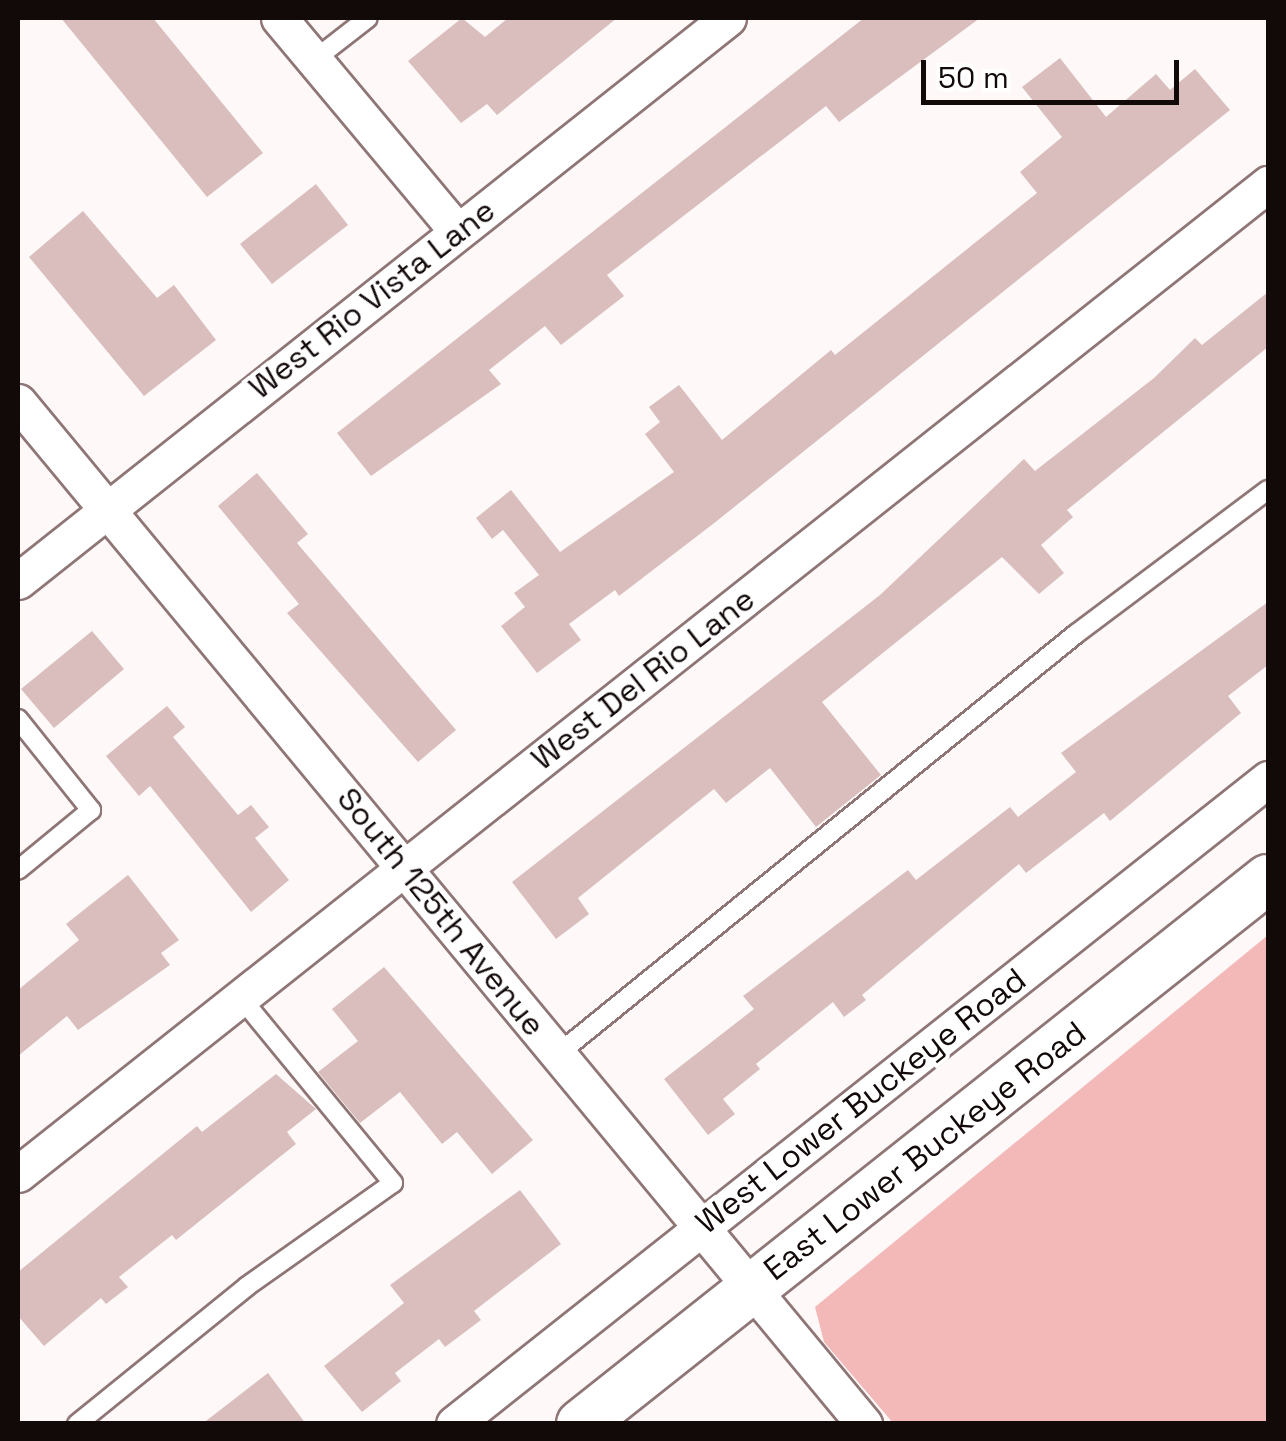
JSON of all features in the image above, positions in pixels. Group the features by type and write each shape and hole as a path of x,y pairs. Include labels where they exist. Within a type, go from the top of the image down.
{"main road":[{"name":"East Lower Buckeye Road","path":"581,1424 1268,880"}],"street":[{"path":"280,18 457,231"},
{"name":"West Rio Vista Lane","path":"18,581 728,18"},
{"name":"West Del Rio Lane","path":"18,1174 1268,184"},
{"name":"South 125th Avenue","path":"18,402 864,1424"},
{"name":"West Lower Buckeye Road","path":"454,1424 1268,780"}],"lane":[{"path":"314,60 368,18"},
{"path":"558,1054 1076,634 1268,490"},
{"path":"18,719 91,810 18,870"},
{"path":"77,1424 246,1287 394,1183 241,998"}],"shaded area":[{"path":"1268,935 1268,1423 893,1423 824,1342 815,1307"}],"building":[{"path":"61,18 153,18 263,153 207,197"},
{"path":"462,18 485,37 508,18 617,18 497,115 487,104 461,123 408,61"},
{"path":"864,18 980,18 839,122 826,106 607,275 624,296 561,345 545,326 489,370 501,384 371,476 337,433"},
{"path":"1060,58 1106,117 1156,74 1170,90 1195,69 1230,110 713,524 619,596 615,590 569,624 581,640 537,673 501,626 525,607 514,593 539,575 503,530 492,539 476,518 511,490 560,552 674,472 645,434 660,422 649,407 679,385 722,440 831,350 835,355 1037,193 1020,172 1062,137 1022,87"},
{"path":"316,184 348,225 272,284 240,244"},
{"path":"83,211 157,298 174,285 216,340 144,396 29,257"},
{"path":"1268,292 1268,347 1067,510 1073,517 1041,545 1064,573 1039,594 1002,557 822,702 881,775 816,827 770,768 726,803 714,789 578,898 589,914 556,939 512,882 880,595 1024,459 1035,471 1154,378 1195,338 1202,345"},
{"path":"257,473 308,534 297,543 456,730 418,762 287,613 299,604 218,506"},
{"path":"1268,602 1268,665 1228,696 1241,713 1110,821 1104,813 1026,873 1019,864 862,995 866,1000 844,1017 833,1002 756,1064 760,1069 723,1099 735,1114 708,1135 664,1079 754,1009 743,996 908,870 916,880 1010,807 1018,817 1076,772 1061,753"},
{"path":"92,631 124,669 54,728 21,689"},
{"path":"167,706 185,727 173,737 238,815 251,805 269,827 255,838 289,880 251,912 150,786 139,796 106,756"},
{"path":"128,875 179,940 161,953 170,965 78,1030 67,1016 18,1056 18,990 79,940 66,924"},
{"path":"384,967 533,1140 492,1174 457,1132 442,1144 400,1092 360,1123 318,1072 358,1041 332,1009"},
{"path":"276,1074 316,1109 287,1132 296,1144 176,1240 172,1235 119,1277 128,1287 106,1304 101,1298 44,1346 18,1316 18,1272 197,1126 202,1132"},
{"path":"520,1190 561,1244 474,1311 481,1320 445,1347 439,1339 395,1373 401,1381 362,1412 324,1366 404,1303 390,1285"},
{"path":"268,1373 306,1424 202,1424"}]}
